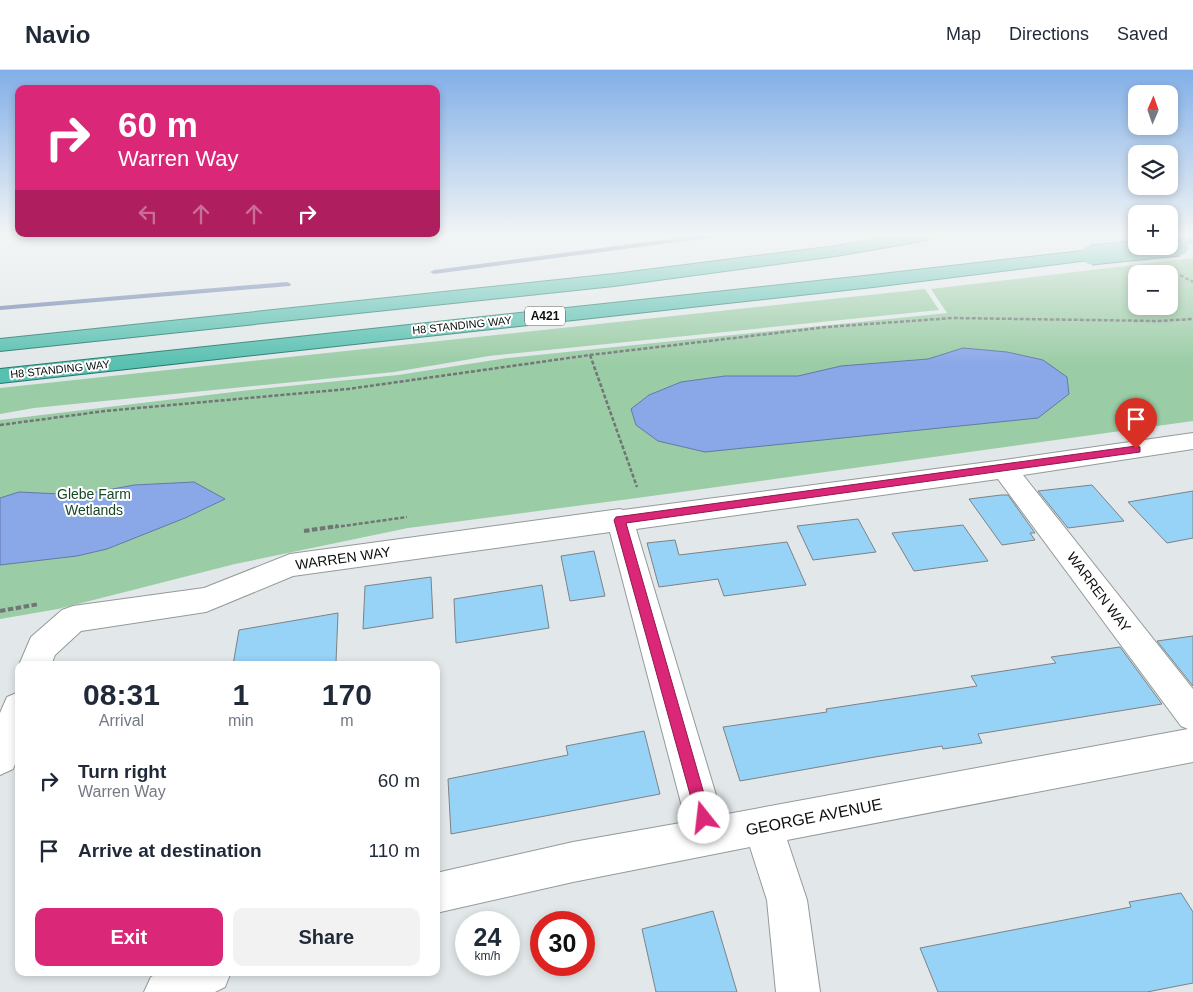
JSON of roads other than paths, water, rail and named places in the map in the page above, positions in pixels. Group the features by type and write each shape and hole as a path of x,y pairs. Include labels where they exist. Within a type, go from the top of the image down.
{"highway":[{"name":"A421","path":"0,345 621,279"},
{"name":"H8 STANDING WAY","path":"0,376 890,279"}],"street":[{"name":"WARREN WAY","path":"37,661 42,647 73,619 206,600 290,564 1004,469 1193,441"},
{"name":"WARREN WAY","path":"1004,469 1193,715"},
{"path":"620,520 709,837"},
{"path":"0,757 15,718"},
{"name":"GEORGE AVENUE","path":"440,892 573,862 1193,745"},
{"path":"763,827 787,900 798,992"},
{"path":"166,992 201,976"}],"water":[{"path":"963,348 1007,352 1043,360 1067,377 1069,394 1038,418 705,452 658,441 636,425 631,409 649,395 681,382 725,376 798,376 841,366 928,359"},
{"path":"194,482 225,499 185,518 107,549 77,556 0,565 0,498 19,492 81,495 134,485"}],"waterway":[{"path":"0,308 287,284"}],"park label":[{"name":"Glebe Farm Wetlands","path":"94,502"}]}
